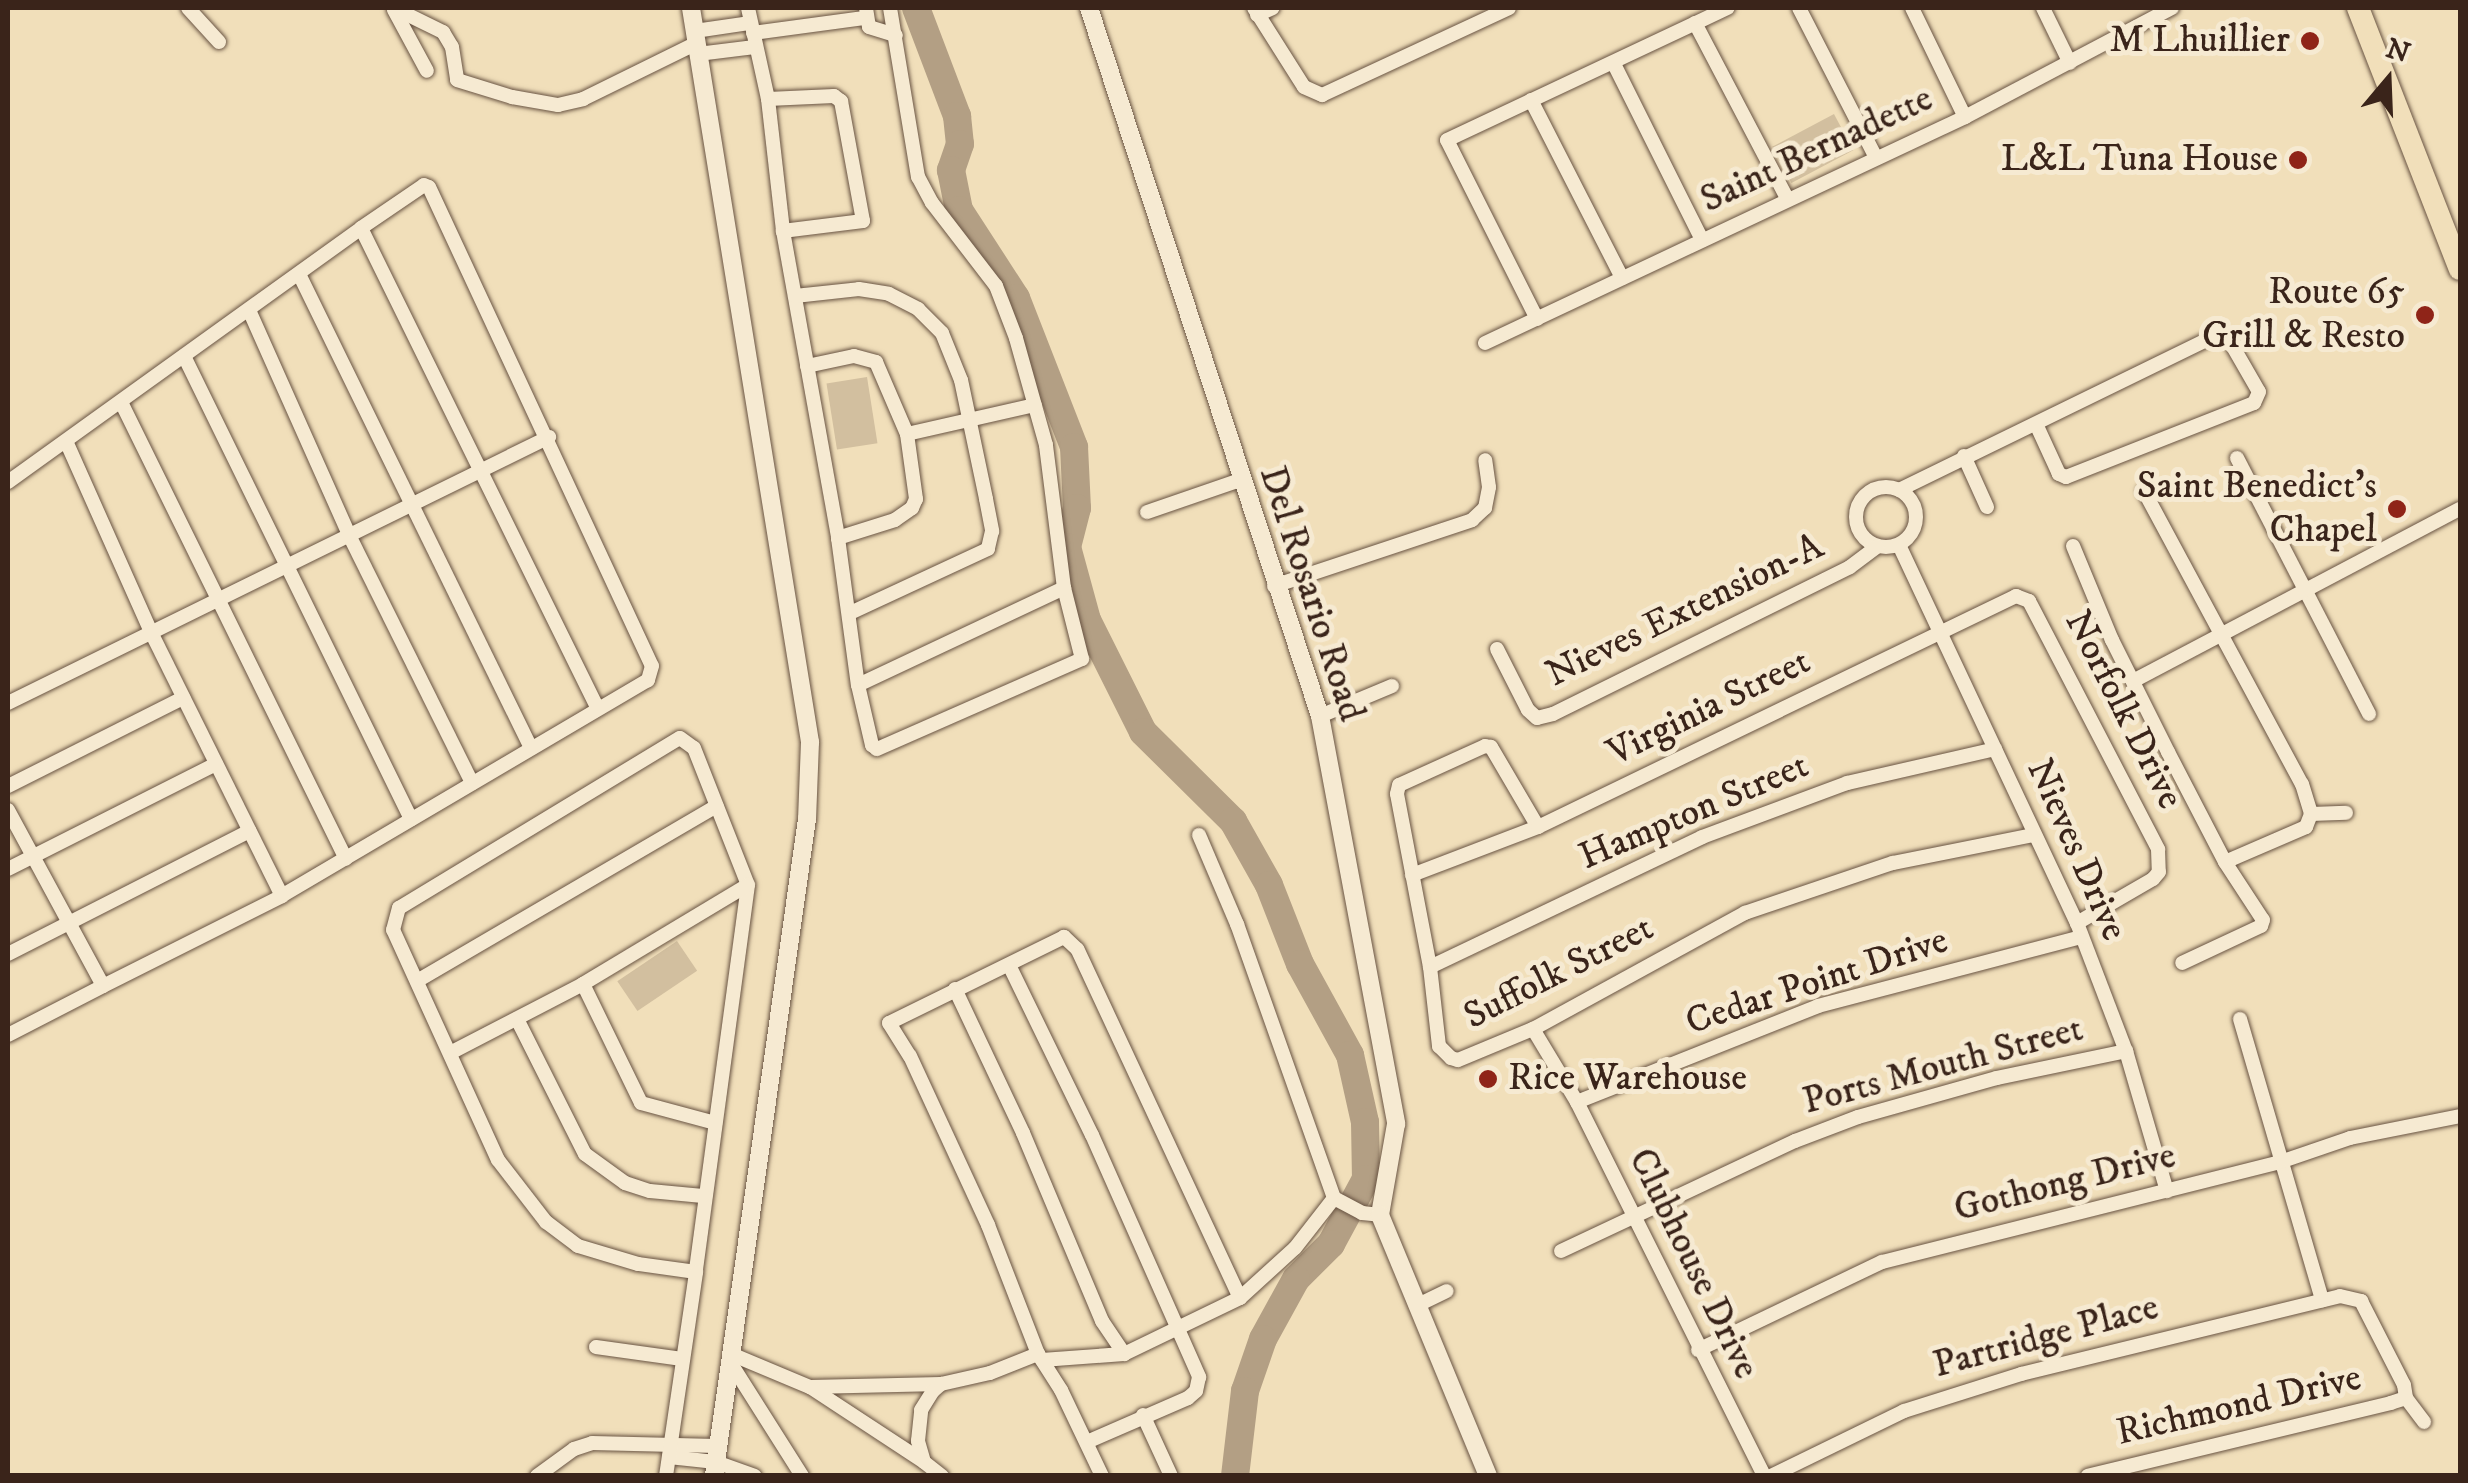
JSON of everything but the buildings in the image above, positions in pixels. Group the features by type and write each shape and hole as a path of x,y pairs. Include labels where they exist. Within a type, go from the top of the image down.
{"highway":[{"path":"2358,8 2460,269"}],"main road":[{"path":"691,8 810,742 807,819 715,1461"},
{"name":"Del Rosario Road","path":"1089,8 1274,586 1320,716 1396,1124 1371,1214"},
{"path":"1371,1214 1416,1306 1488,1476"}],"street":[{"path":"188,8 219,42"},
{"path":"393,8 443,32 452,47 457,80 512,97 558,105 583,99 697,43 752,28 865,13 877,33 896,35"},
{"path":"393,8 427,71"},
{"path":"752,28 768,99 783,231 838,538 858,685 872,745 884,749 1082,659 1064,588 1046,445 1035,405 996,286 932,202 918,177 890,8"},
{"path":"1273,8 1256,11 1304,86 1322,95 1509,8"},
{"path":"1537,319 1446,146 1452,136 1614,64 1726,8"},
{"path":"1799,8 1876,158"},
{"path":"1912,8 1964,116"},
{"path":"2042,8 2070,63"},
{"name":"Saint Bernadette","path":"1485,343 1964,116 2172,8"},
{"path":"1695,23 1787,198"},
{"path":"697,43 752,28"},
{"path":"1614,64 1702,240"},
{"path":"768,99 834,96 841,101 863,220 783,231"},
{"path":"1532,100 1622,278"},
{"path":"8,482 361,228 424,185 429,186 652,666 648,680 282,896 8,1035"},
{"path":"361,228 598,709"},
{"path":"299,274 531,748"},
{"path":"795,296 859,290 889,294 918,310 942,333 952,354 971,422 992,531 988,550 850,614"},
{"path":"249,310 349,535 472,783"},
{"path":"1899,490 1916,512 1913,531 1900,545 1876,546 1856,526 1857,506 1870,491 1899,490 2217,335 2228,338 2258,392 2254,403 2066,477 2060,475 2036,424"},
{"path":"184,356 412,819"},
{"path":"807,366 854,356 876,362 906,434 916,499 912,508 895,520 838,538"},
{"path":"122,402 346,859"},
{"path":"906,434 1035,405"},
{"path":"8,703 549,438"},
{"path":"66,441 151,632 282,896"},
{"path":"1964,456 1987,507"},
{"path":"2237,458 2308,588 2369,714"},
{"path":"1274,586 1472,520 1485,508 1489,487 1485,460"},
{"path":"1147,512 1240,480"},
{"path":"2144,492 2225,635 2302,784 2311,814 2306,827 2225,862"},
{"path":"2135,680 2460,509"},
{"name":"Nieves Drive","path":"1900,545 2079,930 2126,1051 2167,1191"},
{"name":"Nieves Extension-A","path":"1497,649 1528,710 1538,718 1553,714 1832,576 1876,546"},
{"path":"2073,546 2112,640 2225,862 2263,920 2261,926 2182,963"},
{"path":"858,685 1064,588"},
{"name":"Virginia Street","path":"1412,876 1538,827 2007,598 2030,601"},
{"name":"Norfolk Drive","path":"2030,601 2158,848"},
{"path":"1320,716 1392,686"},
{"path":"8,786 184,698"},
{"path":"666,1476 696,1272 703,1196 748,885 694,748 680,738 400,908 393,930 452,1052 498,1160 546,1222 578,1246 638,1264 696,1272"},
{"name":"Suffolk Street","path":"1538,827 1498,758 1485,746 1400,785 1396,794 1430,967 1439,1046 1450,1058 1458,1060 1534,1029 1745,913 1894,864 2034,835"},
{"name":"Hampton Street","path":"1430,967 1702,837 1847,783 1994,749"},
{"path":"8,868 216,764"},
{"path":"417,981 716,806"},
{"path":"8,810 103,986"},
{"path":"2311,814 2346,813"},
{"path":"8,954 249,831"},
{"path":"1200,835 1238,924 1337,1200 1371,1214"},
{"name":"Cedar Point Drive","path":"1577,1102 1818,1006 2079,930 2153,879 2159,872 2158,848"},
{"path":"452,1052 583,984 748,885"},
{"path":"1102,1476 1040,1357 988,1225 910,1056 888,1023 1056,938 1073,941 1240,1298"},
{"path":"1009,965 1092,1134 1199,1377 1196,1392 1087,1442"},
{"path":"583,984 642,1103 715,1123"},
{"path":"955,990 1024,1133 1102,1321 1124,1354"},
{"path":"2240,1019 2322,1300"},
{"path":"518,1020 585,1154 625,1183 703,1196"},
{"name":"Clubhouse Drive","path":"1534,1029 1577,1102 1698,1350 1768,1476"},
{"name":"Ports Mouth Street","path":"1560,1251 1795,1141 1858,1117 1996,1078 2126,1051"},
{"name":"Gothong Drive","path":"1698,1350 1882,1262 2283,1162 2350,1138 2460,1116"},
{"path":"810,1387 942,1384 990,1374 1040,1357 1124,1354 1240,1298 1295,1248 1337,1200"},
{"path":"1416,1306 1448,1292"},
{"name":"Partridge Place","path":"1768,1476 1920,1405 2021,1374 2350,1296"},
{"name":"Richmond Drive","path":"2350,1296 2361,1301 2378,1329 2406,1398 2424,1422"},
{"path":"596,1347 682,1359"},
{"path":"731,1358 810,1387 942,1476"},
{"path":"731,1358 802,1476"},
{"path":"924,1462 918,1441 921,1410 942,1384"},
{"name":"Richmond Drive","path":"2088,1476 2406,1398"},
{"path":"1143,1414 1171,1476"},
{"path":"537,1476 574,1449 592,1444 670,1451 715,1461 755,1476"}],"shaded area":[{"path":"1834,114 1853,150 1791,183 1772,147"},
{"path":"867,377 877,443 837,450 827,383"},
{"path":"677,941 697,971 637,1011 617,981"}],"waterway":[{"path":"916,8 957,116 960,144 951,170 959,210 1016,298 1074,447 1077,508 1067,547 1087,620 1143,732 1233,821 1269,885 1300,964 1350,1055 1365,1122 1366,1179 1331,1244 1296,1279 1263,1339 1245,1391 1235,1476"}],"place":[{"name":"M Lhuillier","path":"2310,41"},
{"name":"L&L Tuna House","path":"2298,160"},
{"name":"Route 65 Grill & Resto","path":"2425,315"},
{"name":"Saint Benedict's Chapel","path":"2397,509"},
{"name":"Rice Warehouse","path":"1488,1079"}]}
